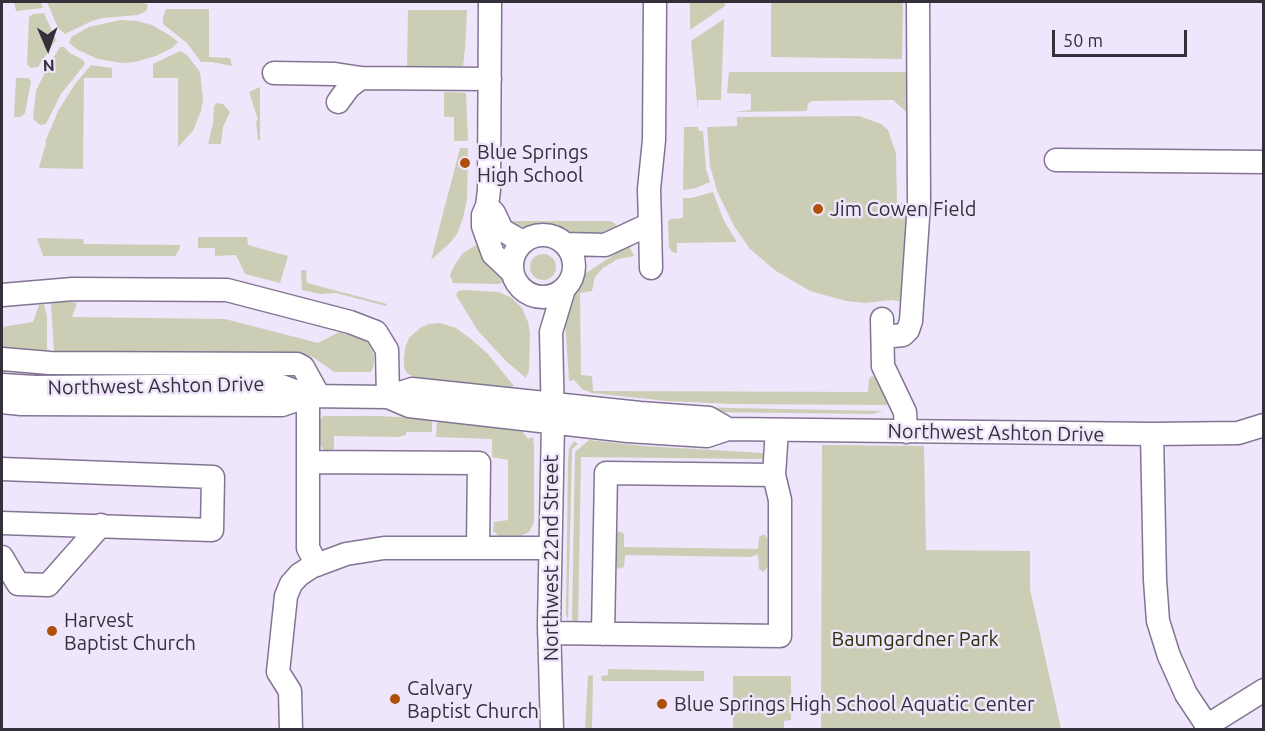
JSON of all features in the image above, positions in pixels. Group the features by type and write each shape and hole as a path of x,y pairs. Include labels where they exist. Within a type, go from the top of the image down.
{"street":[{"path":"490,2 489,190 483,217 488,243 493,254 511,271 518,286 531,296 551,332"},
{"path":"651,268 650,189 654,140 655,2"},
{"path":"906,432 905,412 883,366 883,328 903,335 909,330 911,321 919,203 918,2"},
{"path":"274,73 335,74 361,78 490,79"},
{"path":"338,102 349,87 361,78"},
{"path":"1056,160 1263,162"},
{"path":"487,206 494,213 502,230 522,242"},
{"path":"531,296 549,297 594,258 605,245 650,224"},
{"path":"511,271 514,253 522,242 540,235 558,238 571,252 569,280 551,332"},
{"path":"565,244 605,245"},
{"path":"2,295 73,289 227,290 350,322 376,332 387,350 388,397"},
{"name":"Northwest 22nd Street","path":"551,332 553,413 549,633 552,729"},
{"path":"2,359 50,363 297,364 303,367 313,396 308,462 308,548 317,565"},
{"name":"Northwest Ashton Drive","path":"2,385 35,387 279,385 313,396"},
{"name":"Northwest Ashton Drive","path":"2,402 282,405 313,396 388,397 409,406 553,413 707,436 728,429 1238,434 1263,425"},
{"path":"549,633 780,636 780,500 774,475 777,430"},
{"path":"1152,434 1158,621 1169,656 1186,694 1209,727 1263,690"},
{"path":"308,462 479,463 478,547"},
{"path":"2,469 213,477 212,530 2,523"},
{"path":"603,634 606,473 774,475"},
{"path":"2,559 18,584 48,585 101,525"},
{"path":"291,729 290,691 278,672 286,596 299,575 346,554 384,548 550,548"}],"green space":[{"path":"14,2 41,2 43,8 16,11"},
{"path":"47,2 143,2 148,5 146,11 138,15 103,18 65,34 58,28"},
{"path":"690,2 725,2 725,6 690,30"},
{"path":"771,2 903,2 902,59 771,57"},
{"path":"166,9 209,9 209,57 230,58 232,66 201,62 187,43 163,24"},
{"path":"408,10 467,10 465,49 463,66 460,66 460,71 407,71"},
{"path":"44,13 56,40 38,67 31,68 27,64 29,17 33,14"},
{"path":"724,19 721,100 698,100 698,112 691,41"},
{"path":"120,20 152,25 178,42 172,48 156,56 122,63 98,59 69,43 71,37 89,27"},
{"path":"60,47 64,47 83,60 85,64 61,94 46,124 40,125 33,119 36,91"},
{"path":"180,51 187,55 200,72 203,99 193,131 178,147 178,78 153,78 153,64"},
{"path":"91,65 112,68 112,78 84,78 83,169 39,168 45,142 58,111 75,84"},
{"path":"729,72 912,72 912,117 893,100 812,101 808,104 807,111 734,112 751,110 751,94 727,93"},
{"path":"16,78 29,78 31,82 25,113 21,117 14,117"},
{"path":"260,87 260,140 258,140 256,121 258,120 249,92"},
{"path":"444,92 466,93 468,141 454,141 454,117 444,117"},
{"path":"217,103 223,104 230,112 223,127 221,144 208,144 214,106"},
{"name":"Jim Cowen Field","path":"859,116 881,124 888,130 896,153 897,203 912,203 903,302 892,300 865,303 846,301 810,291 776,271 750,249 734,226 717,191 710,166 707,127 737,126 737,117"},
{"path":"684,127 698,127 699,131 703,131 706,169 710,182 683,190"},
{"path":"460,148 468,148 467,199 463,218 457,234 431,260"},
{"path":"713,192 724,221 737,242 677,243 677,253 672,252 669,247 668,222 670,219 683,218 683,198"},
{"path":"508,221 609,221 617,226 594,236 569,236 548,228 516,226"},
{"path":"198,237 247,237 248,245 288,256 280,283 245,274 236,255 215,256 215,248 198,248"},
{"path":"37,238 83,239 84,244 180,245 175,256 43,256"},
{"path":"479,243 484,257 505,281 499,284 453,283 450,275 455,264 463,253"},
{"path":"629,245 634,256 618,259 603,268 595,277 592,291 580,293 581,375 592,376 593,391 868,392 869,379 872,376 876,377 888,400 887,405 667,401 592,393 582,389 574,380 569,381 565,319 569,299 586,273"},
{"path":"543,254 552,258 556,267 552,276 543,280 534,276 530,267 534,258"},
{"path":"301,270 306,270 307,283 387,304 386,306 336,293 320,294 302,290"},
{"path":"458,291 499,292 512,298 522,308 530,333 529,370 526,378 507,362 478,331 456,295"},
{"path":"65,301 77,303 72,317 225,319 318,343 339,332 367,341 374,354 374,364 371,372 334,372 313,357 295,352 54,352 51,303"},
{"path":"44,304 47,317 47,352 2,349 2,327 33,322 39,305"},
{"path":"440,323 456,328 471,339 488,354 514,386 508,388 417,378 408,374 404,368 404,359 409,338 420,328"},
{"path":"700,407 883,411 872,414 709,412"},
{"path":"323,416 432,419 432,432 406,432 406,435 398,437 334,436 334,449 328,451 324,450 318,442 319,421"},
{"path":"437,420 518,429 528,439 533,437 534,522 529,532 519,537 500,537 493,531 494,522 508,520 508,460 492,457 492,439 436,437"},
{"path":"589,440 643,446 763,453 764,457 761,459 581,457 578,626 572,619 575,452"},
{"path":"574,441 578,444 572,449 568,620 566,615 568,463 569,449"},
{"name":"Baumgardner Park","path":"822,445 924,446 926,550 1030,551 1030,589 1061,729 821,729"},
{"path":"619,531 624,534 624,547 758,549 759,537 764,534 767,538 767,568 763,572 759,569 758,554 751,557 625,555 624,567 618,569 616,567 616,535"},
{"path":"608,669 704,671 704,681 602,681 601,676 608,675"},
{"path":"593,675 592,729 585,729 588,676"},
{"path":"733,676 791,676 791,720 784,721 784,729 733,729 733,707 737,702 733,701"}],"place":[{"name":"Blue Springs High School","path":"465,163"},
{"name":"Jim Cowen Field","path":"818,209"},
{"name":"Harvest Baptist Church","path":"52,631"},
{"name":"Calvary Baptist Church","path":"395,699"},
{"name":"Blue Springs High School Aquatic Center","path":"662,704"}]}
